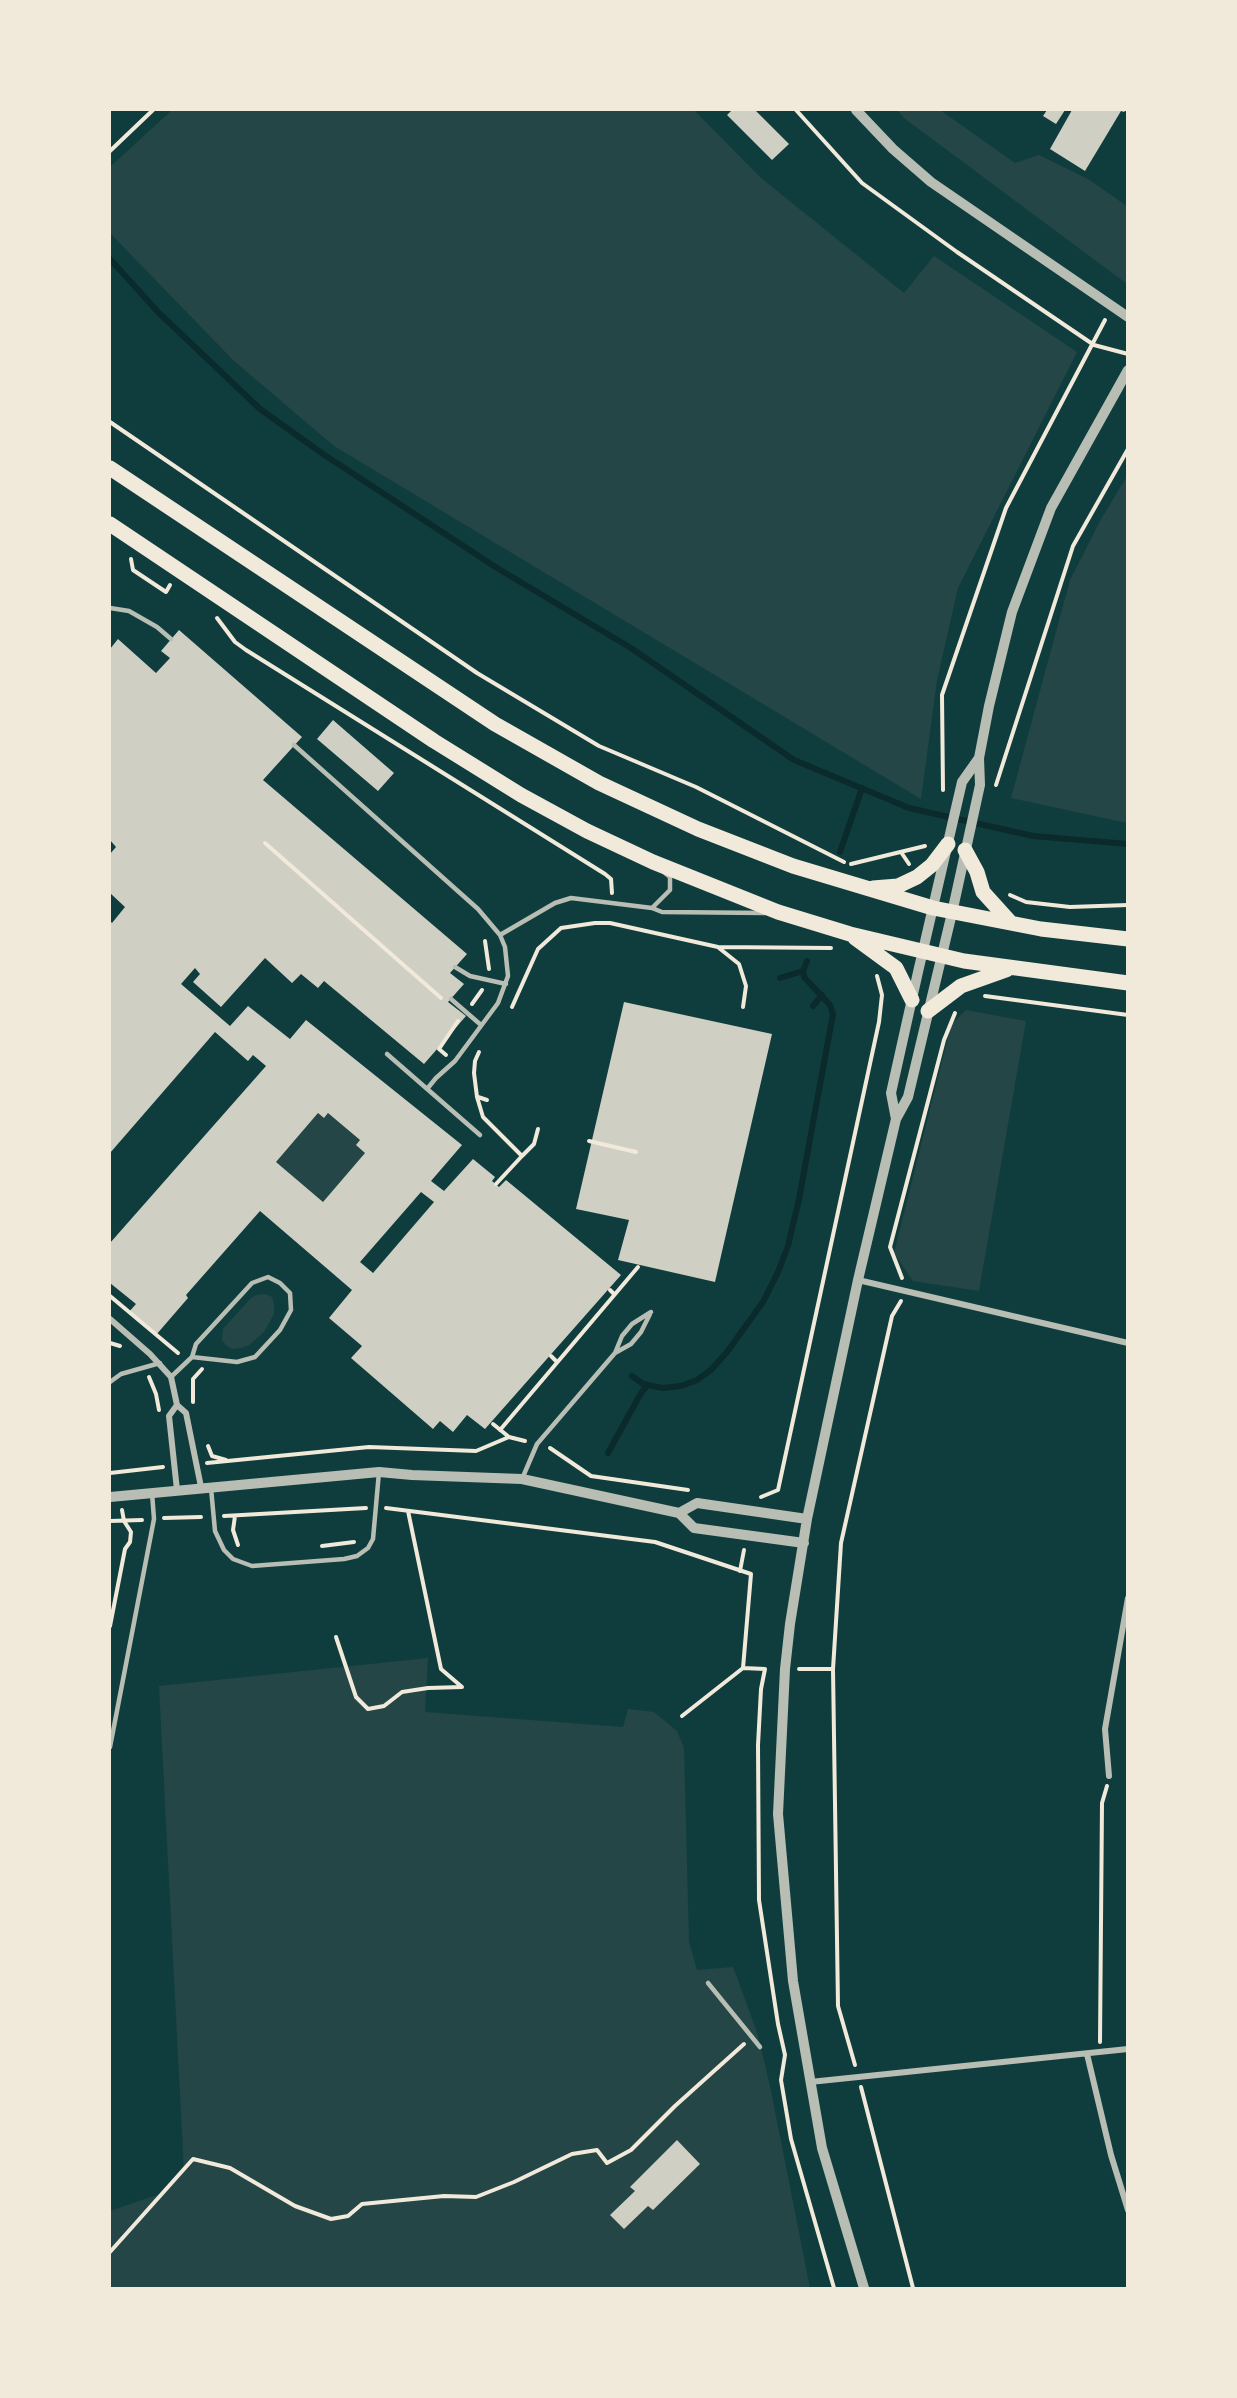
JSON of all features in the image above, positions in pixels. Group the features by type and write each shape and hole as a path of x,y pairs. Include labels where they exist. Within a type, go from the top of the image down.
{"main road":[{"path":"110,468 441,689 537,749 599,783 698,829 793,866 864,889 952,913 1128,939"},
{"path":"110,524 434,741 521,795 587,831 689,878 778,912 850,934 1011,968 1128,983"},
{"path":"864,889 898,886 917,877 932,865 948,844"},
{"path":"965,850 983,892 1011,923"},
{"path":"850,934 896,968 912,1000"},
{"path":"928,1011 961,986 1011,968"}],"street":[{"path":"856,110 887,143 931,182 1128,317"},
{"path":"864,2289 822,2148 793,1981 778,1814 785,1669 790,1624 807,1519 858,1280 896,1119 908,1097 952,913 980,785 979,758 988,706 1012,612 1048,515 1128,370"},
{"path":"896,1119 891,1093 955,811 962,782 979,758"},
{"path":"858,1280 1128,1343"},
{"path":"110,1318 160,1363 171,1377 177,1405 186,1413 206,1487"},
{"path":"177,1405 169,1416 177,1490"},
{"path":"115,1497 379,1472 522,1479 679,1512 694,1528 804,1543"},
{"path":"679,1512 697,1503 807,1519"},
{"path":"1109,1776 1105,1729 1128,1598"},
{"path":"810,2082 1128,2049"},
{"path":"1087,2054 1111,2156 1128,2210"}],"lane":[{"path":"110,608 129,611 157,627 171,639"},
{"path":"294,745 478,909 500,935 507,959 506,984 498,1003 455,1061 427,1089"},
{"path":"652,908 665,897 672,885 670,877 654,862"},
{"path":"500,935 563,900 582,898 611,904 652,908 662,912 732,914 778,912"},
{"path":"455,967 470,976 506,984"},
{"path":"451,999 482,1025"},
{"path":"387,1054 480,1135"},
{"path":"171,1377 192,1357 196,1344 252,1283 268,1277 280,1283 290,1293 291,1310 280,1330 255,1357 237,1362 192,1357"},
{"path":"522,1479 537,1444 615,1353 627,1330 651,1312 631,1344 615,1353"},
{"path":"110,1382 121,1374 160,1363"},
{"path":"206,1487 215,1532 224,1550 233,1559 252,1566 344,1559 357,1556 368,1548 373,1539 378,1507 379,1472"},
{"path":"110,1747 154,1519 152,1493"},
{"path":"708,1983 760,2047"}],"path":[{"path":"110,151 153,110"},
{"path":"796,110 862,183 957,252 1094,345 1128,354"},
{"path":"944,794 942,695 1006,507 1094,345 1112,305"},
{"path":"110,422 477,673 599,746 696,787 850,865 928,846"},
{"path":"993,793 1073,546 1128,449"},
{"path":"138,559 130,554 133,570 166,592 172,582"},
{"path":"212,611 235,642 246,650 605,874 612,885 610,924"},
{"path":"265,843 444,1000"},
{"path":"1005,891 1026,902 1070,908 1128,905"},
{"path":"511,1009 538,949 561,928 595,923 610,924 718,947 838,948"},
{"path":"718,947 739,964 746,986 743,1007"},
{"path":"755,1499 778,1490 879,1022 882,995 879,977 873,972"},
{"path":"978,995 1128,1015"},
{"path":"913,2289 838,2006 833,1669 841,1544 892,1316 908,1292 890,1247 944,1040 959,1006"},
{"path":"480,1050 475,1067 477,1097 486,1122 522,1156"},
{"path":"477,1097 487,1100"},
{"path":"496,1185 534,1144 538,1129"},
{"path":"590,1141 636,1152"},
{"path":"500,1430 638,1267"},
{"path":"610,1290 614,1294"},
{"path":"110,1343 122,1346"},
{"path":"551,1356 557,1362"},
{"path":"145,1366 156,1394 160,1419"},
{"path":"493,1424 509,1437"},
{"path":"110,1626 124,1549 130,1542 131,1532 115,1497 117,1472"},
{"path":"378,1507 656,1542 751,1574 743,1668"},
{"path":"110,1521 368,1508 367,1517"},
{"path":"336,1637 356,1697 368,1709 384,1706 402,1692 428,1688 462,1687 441,1669 408,1511"},
{"path":"235,1516 233,1530 237,1544 244,1550"},
{"path":"311,1548 357,1542"},
{"path":"681,1716 743,1668 765,1669 761,1689 758,1745 759,1900 785,2055 781,2080 791,2139 834,2289"},
{"path":"1100,2052 1102,1803 1109,1776"},
{"path":"110,2252 193,2158 230,2168 295,2206 331,2219 348,2216 362,2204 444,2196 476,2197 514,2182 572,2154 597,2150 607,2163 631,2150 675,2106 752,2037"}],"shaded area":[{"path":"172,110 694,110 761,178 904,293 934,256 1077,352 958,588 937,680 921,799 334,446 233,360 110,233 110,167"},
{"path":"897,110 940,110 1015,163 1039,155 1088,179 1127,206 1127,284 904,118"},
{"path":"1127,476 1127,823 1011,798 1070,580 1100,521"},
{"path":"966,1010 1026,1021 979,1291 913,1281 894,1253 951,1025"},
{"path":"318,1113 324,1118 328,1113 360,1140 365,1153 323,1202 276,1162"},
{"path":"265,1294 272,1297 274,1314 264,1332 249,1345 241,1348 232,1349 226,1345 222,1340 223,1329 250,1299 256,1295"},
{"path":"428,1658 425,1712 623,1727 628,1709 654,1712 677,1731 684,1748 689,1942 697,1970 733,1967 757,2032 810,2288 110,2288 110,2211 160,2194 184,2172 159,1686"}],"building":[{"path":"732,110 755,110 789,144 772,160 727,115"},
{"path":"1047,110 1065,110 1056,124 1043,116"},
{"path":"1072,110 1126,110 1121,111 1085,171 1050,149"},
{"path":"179,630 302,737 263,780 467,954 450,973 464,984 448,1002 466,1016 424,1064 324,981 318,988 301,974 292,983 265,958 221,1007 193,982 200,974 195,968 181,984 230,1026 248,1006 290,1039 306,1020 462,1145 431,1181 444,1191 473,1159 495,1177 492,1181 499,1187 506,1180 621,1275 485,1429 467,1415 453,1432 440,1421 433,1429 351,1358 362,1346 329,1318 352,1290 260,1211 186,1295 188,1298 156,1335 128,1313 136,1304 110,1283 110,1243 266,1066 253,1055 248,1061 215,1032 110,1153 110,921 112,923 125,907 110,893 110,854 116,847 110,840 110,649 118,639 156,673 170,658 161,651","holes":["318,1113 324,1118 328,1113 360,1140 356,1145 365,1153 323,1202 276,1162","421,1192 434,1202 373,1273 360,1262"]},
{"path":"333,720 394,773 378,791 317,739"},
{"path":"624,1002 772,1034 715,1282 618,1260 629,1220 576,1209"},
{"path":"677,2140 700,2164 653,2210 648,2206 624,2229 610,2215 635,2191 630,2187"}],"waterway":[{"path":"110,259 158,312 260,409 323,454 497,568 631,648 794,760 909,808 1033,836 1128,844"},
{"path":"840,852 862,788"},
{"path":"632,1376 643,1384 663,1388 681,1386 697,1380 711,1370 727,1352 763,1302 778,1272 788,1246 799,1199 833,1014 830,1005 804,977 803,971 807,961"},
{"path":"780,978 803,971"},
{"path":"813,1006 822,995"},
{"path":"608,1453 641,1393 648,1385"}]}
